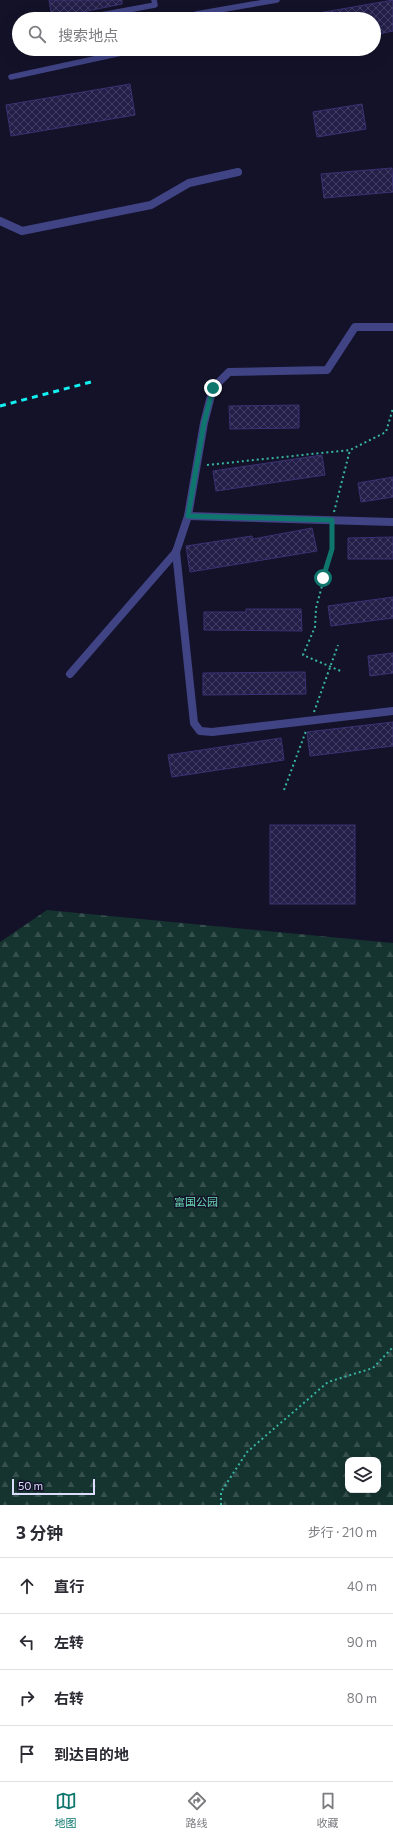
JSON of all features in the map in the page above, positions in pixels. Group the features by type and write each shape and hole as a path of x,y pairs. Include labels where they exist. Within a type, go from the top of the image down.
{"street":[{"path":"0,221 22,231 144,207 151,205 189,183 238,172"},
{"path":"70,674 176,552 188,516 198,466 204,423 213,388 229,372 327,370 354,327 393,326"},
{"path":"188,516 393,522"},
{"path":"176,552 194,723 200,731 212,732 393,711"}],"lane":[{"path":"117,12 155,5 154,0"},
{"path":"208,12 277,0"},
{"path":"11,77 108,56"}],"path":[{"path":"198,466 350,450 386,432 393,408"},
{"path":"343,672 303,656 315,627 316,608 332,549 332,520 350,450"},
{"path":"220,1505 221,1492 247,1452 328,1382 372,1368 393,1347"}],"green space":[{"name":"富国公园","path":"47,910 393,943 393,1505 0,1505 0,942"}],"building":[{"path":"49,0 122,0 122,4 82,12 51,12"},
{"path":"393,0 393,31 381,34 381,12 324,12"},
{"path":"130,84 135,115 11,136 6,105"},
{"path":"362,104 366,129 317,137 313,112"},
{"path":"392,168 393,192 324,198 321,174"},
{"path":"299,405 299,428 230,429 229,406"},
{"path":"322,455 325,475 216,491 213,471"},
{"path":"393,477 393,497 361,502 358,483"},
{"path":"312,528 317,551 190,572 186,546 252,536 253,539"},
{"path":"393,537 393,559 348,559 348,538"},
{"path":"393,597 393,618 331,626 328,606"},
{"path":"246,609 301,609 302,631 204,630 204,612 246,612"},
{"path":"393,653 393,673 370,676 368,656"},
{"path":"305,672 306,694 203,695 203,673"},
{"path":"393,722 393,746 310,756 307,732"},
{"path":"281,738 284,760 172,777 168,755"},
{"path":"270,825 355,825 355,904 270,904"}],"railway":[{"path":"0,406 91,382"}],"route":[{"path":"213,388 204,423 198,466 188,516 332,520 332,549 323,578"}]}
